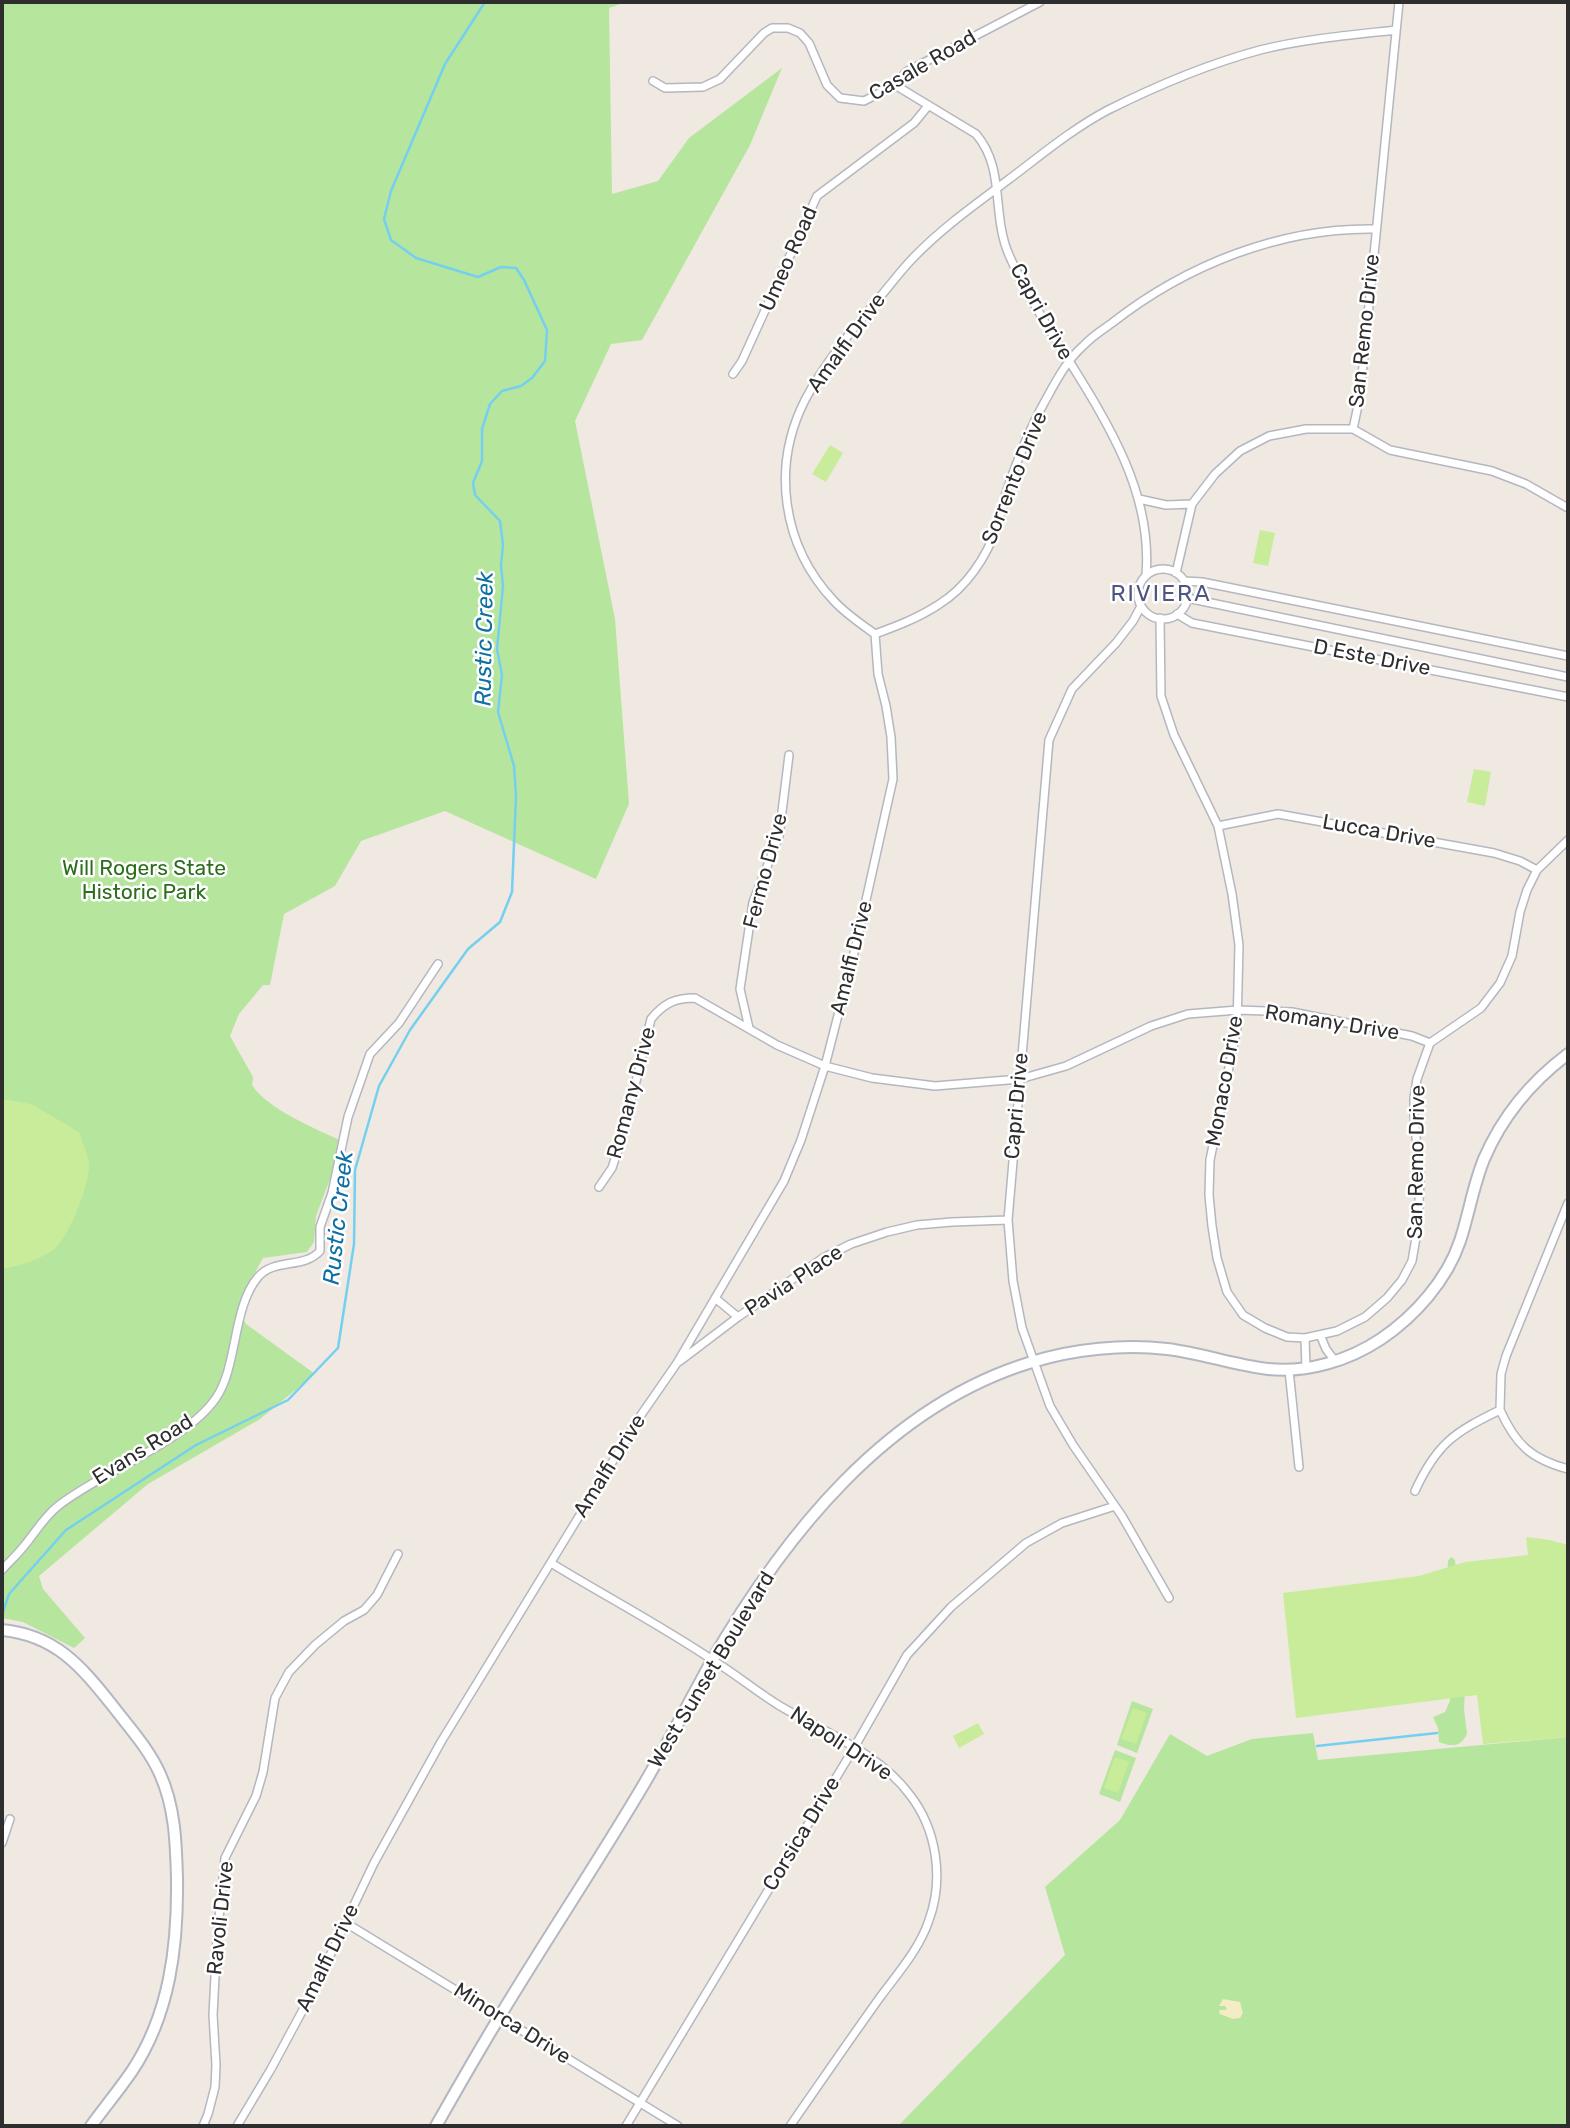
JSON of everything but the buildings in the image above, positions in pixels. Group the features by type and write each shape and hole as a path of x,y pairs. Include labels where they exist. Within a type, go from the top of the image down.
{"main road":[{"name":"West Sunset Boulevard","path":"436,2126 645,1782 713,1660 771,1569 799,1532 853,1473 892,1438 931,1410 986,1379 1033,1362 1080,1352 1139,1347 1189,1352 1266,1369 1289,1370 1335,1361 1359,1352 1398,1327 1418,1308 1440,1279 1461,1240 1470,1200 1498,1130 1519,1100 1553,1065 1568,1054"},
{"path":"2,1630 37,1639 72,1658 141,1743 159,1772 172,1810 177,1912 174,1951 164,2001 149,2040 133,2070 90,2126"}],"street":[{"name":"Casale Road","path":"653,81 665,89 703,87 720,79 764,33 772,28 788,28 800,33 810,43 827,85 840,98 864,101 895,85 906,72 1040,2"},
{"name":"San Remo Drive","path":"1399,2 1360,396 1353,429 1390,450 1492,471 1527,484 1568,508"},
{"name":"Amalfi Drive","path":"237,2126 313,1992 374,1863 442,1742 641,1415 677,1363 784,1181 801,1140 825,1066 856,945 893,779 891,737 878,674 875,634 833,600 810,569 792,530 786,507 786,460 805,400 844,339 914,256 959,217 1068,134 1104,112 1182,77 1261,50 1396,30"},
{"name":"Capri Drive","path":"895,85 975,134 986,145 992,158 1000,220 1008,253 1038,313 1120,448 1139,499 1147,557 1146,575"},
{"name":"Umeo Road","path":"733,374 742,361 817,196 914,123 928,106"},
{"name":"Sorrento Drive","path":"875,634 908,622 940,604 960,588 974,570 997,527 1020,455 1043,405 1069,362 1083,345 1141,302 1212,263 1259,246 1301,235 1345,228 1376,229"},
{"path":"1176,573 1192,504 1215,474 1240,452 1269,436 1306,429 1353,429"},
{"path":"1139,499 1166,505 1192,504"},
{"path":"1160,569 1176,573 1184,581 1187,598 1185,604 1177,614 1160,618 1146,612 1141,606 1138,590 1146,575 1160,569"},
{"name":"D Este Drive","path":"1184,581 1202,582 1568,656"},
{"name":"D Este Drive","path":"1187,598 1568,677"},
{"name":"Capri Drive","path":"1141,606 1116,643 1072,689 1049,740 1007,1220 1017,1307 1033,1362 1050,1406 1073,1445 1122,1516 1169,1598"},
{"name":"D Este Drive","path":"1177,614 1192,623 1568,697"},
{"name":"Monaco Drive","path":"1160,618 1161,696 1174,734 1219,826 1239,944 1237,1028 1210,1160 1209,1195 1217,1258 1227,1292 1243,1315 1287,1337 1321,1336"},
{"name":"Fermo Drive","path":"749,1028 740,989 753,902 779,836 789,755"},
{"name":"Lucca Drive","path":"1219,826 1278,814 1494,853 1520,861 1537,870"},
{"path":"1430,1043 1481,1008 1500,983 1512,956 1527,890 1537,870 1568,840"},
{"name":"Evans Road","path":"2,1570 56,1507 175,1434 199,1416 217,1397 225,1378 242,1310 256,1279 266,1269 314,1257 320,1251 320,1227 332,1193 348,1117 370,1054 399,1023 438,964"},
{"name":"Romany Drive","path":"599,1187 612,1168 624,1131 651,1019 660,1008 671,1001 695,998 777,1045 825,1066 872,1078 935,1087 1020,1079 1066,1066 1151,1026 1188,1014 1238,1010 1292,1012 1412,1036 1430,1043"},
{"name":"San Remo Drive","path":"1321,1336 1366,1317 1402,1280 1412,1261 1417,1242 1420,1178 1413,1098 1416,1079 1430,1043"},
{"path":"1568,1203 1506,1356 1500,1382 1500,1410 1508,1428 1520,1444 1534,1456 1568,1469"},
{"name":"Pavia Place","path":"677,1363 823,1258 851,1244 887,1232 917,1226 1007,1220"},
{"path":"715,1298 738,1317"},
{"path":"1321,1336 1335,1361"},
{"path":"1306,1338 1306,1368"},
{"path":"1289,1370 1299,1467"},
{"path":"1415,1491 1433,1456 1444,1443 1459,1431 1500,1410"},
{"name":"Corsica Drive","path":"626,2126 854,1748 907,1655 951,1607 1026,1543 1062,1523 1115,1506"},
{"name":"Ravoli Drive","path":"202,2126 215,2087 213,2015 225,1858 256,1796 263,1772 275,1698 289,1672 315,1645 344,1621 363,1610 377,1595 398,1554"},
{"name":"Napoli Drive","path":"551,1563 713,1660 778,1705 854,1748 890,1772 923,1813 936,1858 936,1896 929,1922 920,1940 790,2126"},
{"path":"2,1843 10,1819"},
{"name":"Minorca Drive","path":"346,1923 678,2126"}],"green space":[{"name":"Will Rogers State Historic Park","path":"2,2 626,2 609,8 612,194 658,181 689,138 782,68 750,145 642,340 611,344 575,421 615,619 629,804 596,879 445,811 361,841 335,886 284,914 270,985 263,985 239,1014 230,1036 253,1077 252,1085 259,1094 294,1118 344,1142 316,1216 314,1242 307,1252 263,1258 242,1296 238,1309 246,1324 315,1374 260,1419 148,1484 39,1576 43,1589 85,1638 74,1648 23,1622 2,1618"},
{"path":"830,445 843,453 826,482 812,474"},
{"path":"1260,530 1275,533 1268,566 1253,563"},
{"path":"1474,769 1491,772 1485,806 1467,802"},
{"path":"2,1099 31,1104 79,1132 89,1164 86,1184 77,1210 59,1244 35,1260 2,1269"},
{"path":"1526,1537 1568,1545 1568,1737 1483,1744 1477,1695 1296,1718 1283,1593 1419,1576 1465,1562 1528,1555"},
{"path":"1451,1557 1455,1560 1466,1669 1464,1709 1467,1734 1459,1744 1448,1745 1439,1742 1438,1728 1433,1717 1445,1712 1450,1701 1444,1655 1448,1561"},
{"path":"1132,1701 1153,1709 1137,1753 1117,1745"},
{"path":"1133,1708 1147,1713 1136,1744 1121,1739"},
{"path":"978,1723 984,1734 959,1748 953,1736"},
{"path":"1313,1733 1318,1760 1568,1737 1568,2126 898,2126 1065,1955 1045,1887 1120,1820 1170,1734 1207,1756 1252,1739"},
{"path":"1115,1750 1136,1758 1120,1802 1099,1794"},
{"path":"1115,1757 1129,1762 1118,1793 1104,1788"}],"sand":[{"path":"1223,1999 1240,2002 1243,2013 1240,2018 1233,2019 1220,2014 1219,2010 1227,2009 1225,2006 1219,2006"}],"waterway":[{"name":"Rustic Creek","path":"2,1615 9,1594 66,1530 196,1445 288,1400 338,1348 354,1244 355,1170 379,1086 410,1030 468,949 500,922 512,892 516,796 514,766 498,712 502,675 497,649 503,586 503,545 500,521 475,495 473,483 482,461 482,429 490,404 502,391 521,386 532,378 545,361 547,330 516,268 501,267 478,277 416,258 391,240 384,219 391,191 445,64 485,2"},
{"path":"1317,1746 1437,1733"}],"district":[{"name":"RIVIERA","path":"1161,594"}]}
